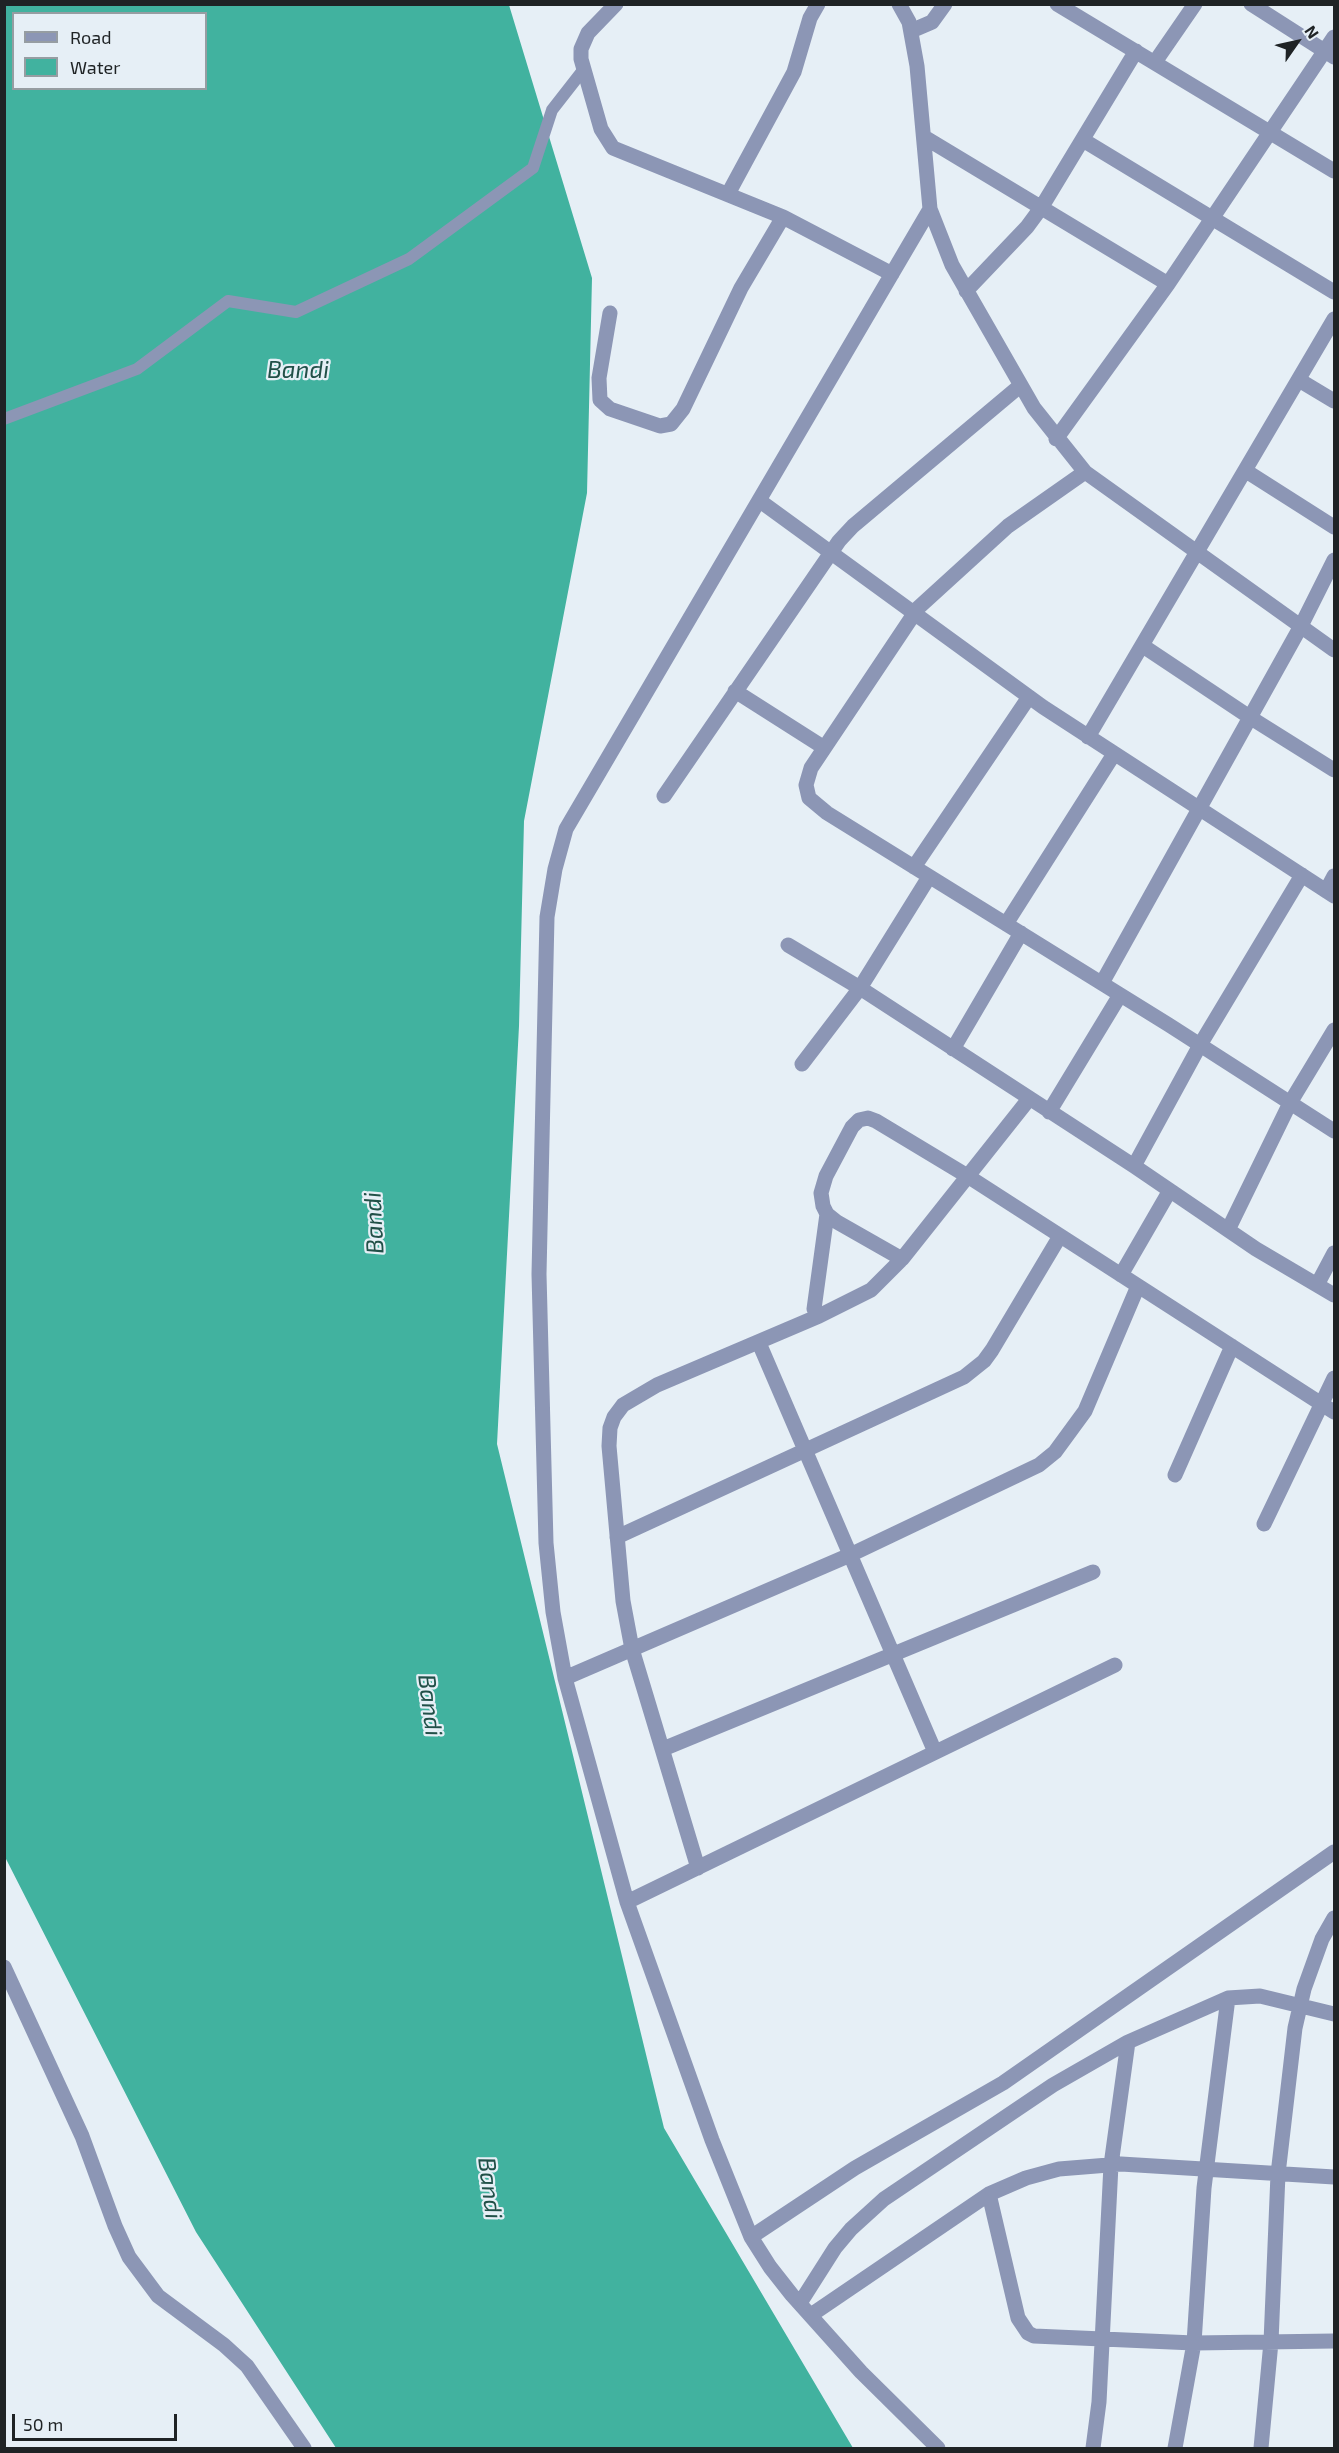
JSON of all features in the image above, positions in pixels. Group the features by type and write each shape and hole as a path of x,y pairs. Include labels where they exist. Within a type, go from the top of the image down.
{"street":[{"path":"616,4 588,33 581,49 584,69 601,129 614,148 783,217 892,274"},
{"path":"728,194 794,72 810,18 818,4"},
{"path":"899,4 911,31 930,209 952,265 966,291 1020,385 1056,439 1085,472 1335,650"},
{"path":"911,31 932,22 945,4"},
{"path":"1057,4 1335,171"},
{"path":"1155,62 1195,4"},
{"path":"1251,4 1330,54"},
{"path":"1056,439 1168,284 1270,131 1330,54 1335,37"},
{"path":"966,291 1027,227 1041,208 1136,51"},
{"path":"924,137 1168,284"},
{"path":"1083,140 1335,292"},
{"path":"930,209 760,501 573,814 561,844 550,898 542,1029 539,1274 546,1544 554,1612 565,1678 627,1902 712,2140 751,2237 770,2267 861,2372 938,2448"},
{"path":"610,313 599,378 600,400 610,409 660,426 671,424 682,409 741,288 783,217"},
{"path":"1088,737 1335,319"},
{"path":"1299,380 1335,401"},
{"path":"664,796 831,552 853,526 1020,385"},
{"path":"1246,471 1335,527"},
{"path":"1085,472 1008,526 931,594 913,615 823,747 807,778 809,798 827,813 1102,983 1335,1131"},
{"path":"760,501 913,615 1114,754 1330,893 1335,876"},
{"path":"1102,983 1302,626 1335,560"},
{"path":"1143,646 1251,718 1335,770"},
{"path":"735,691 823,747"},
{"path":"914,867 1029,697"},
{"path":"1006,924 1114,754"},
{"path":"1134,1166 1200,1045 1302,875"},
{"path":"802,1064 860,988 929,876"},
{"path":"953,1049 1021,933"},
{"path":"788,945 860,988 1134,1166 1228,1230 1335,1295"},
{"path":"1049,1112 1120,995"},
{"path":"1228,1230 1290,1103 1335,1030"},
{"path":"698,1868 633,1649 623,1601 609,1446 610,1428 614,1417 623,1405 657,1385 759,1343 871,1290 902,1259 1029,1099"},
{"path":"819,1316 814,1309 827,1214 821,1193 826,1176 852,1127 859,1120 868,1118 969,1177 1328,1408"},
{"path":"1121,1275 1170,1192"},
{"path":"827,1214 902,1259"},
{"path":"617,1537 806,1452 964,1377 975,1369 992,1350 1060,1236"},
{"path":"1317,1285 1335,1253"},
{"path":"565,1678 850,1555 1039,1465 1055,1452 1085,1411 1138,1286"},
{"path":"759,1343 935,1752"},
{"path":"1175,1475 1232,1347"},
{"path":"1264,1524 1328,1408 1335,1378"},
{"path":"663,1749 1093,1572"},
{"path":"627,1902 1115,1665"},
{"path":"751,2237 855,2168 1003,2083 1335,1852"},
{"path":"1261,2448 1271,2342 1278,2174 1299,2007 1322,1939 1335,1918"},
{"path":"4,1968 82,2136 115,2226 129,2257 158,2296 224,2345 248,2366 304,2448"},
{"path":"800,2303 835,2248 851,2229 884,2199 1053,2085 1128,2042 1228,1998 1260,1996 1335,2014"},
{"path":"1175,2448 1194,2343 1206,2170 1228,1998"},
{"path":"1093,2448 1102,2338 1111,2165 1128,2042"},
{"path":"811,2315 989,2194 1026,2178 1059,2169 1111,2165 1335,2178"},
{"path":"989,2194 1014,2306 1023,2326 1034,2336 1194,2343 1335,2341"}],"lane":[{"path":"4,419 137,369 228,301 296,312 409,259 534,168 552,110 584,69"}],"water":[{"name":"Bandi","path":"5,5 509,5 592,278 587,493 524,821 519,1026 497,1444 664,2128 853,2448 336,2448 196,2232 5,1857"}]}
